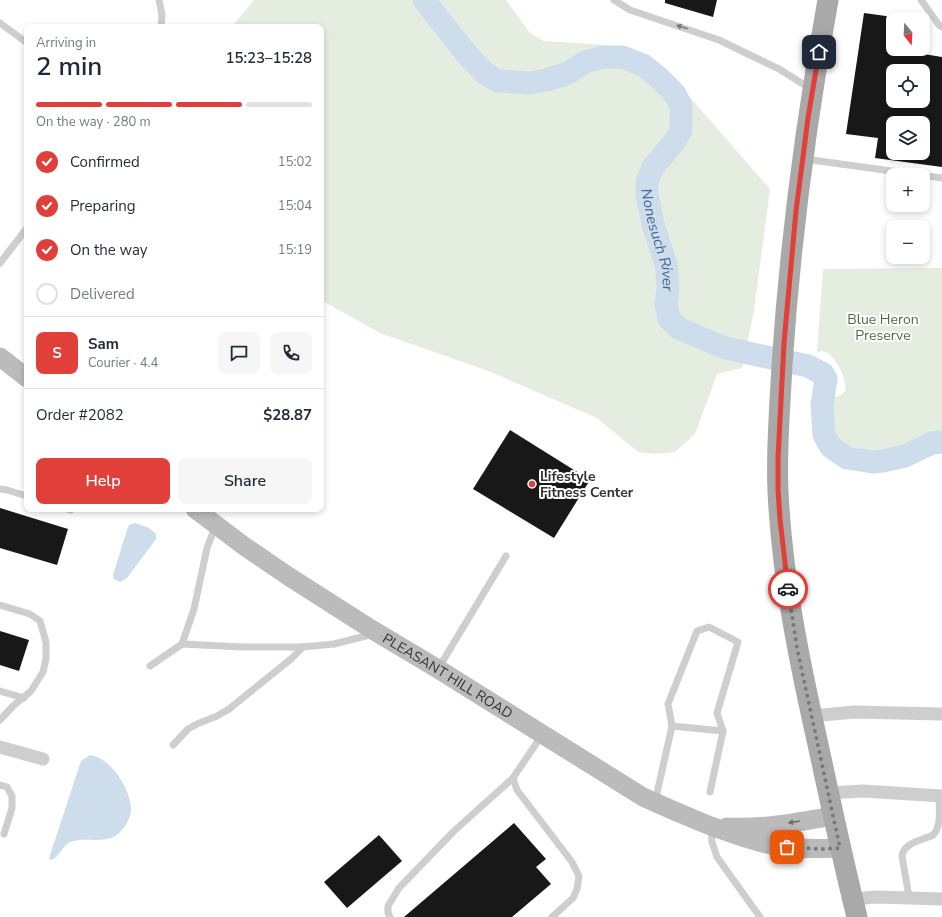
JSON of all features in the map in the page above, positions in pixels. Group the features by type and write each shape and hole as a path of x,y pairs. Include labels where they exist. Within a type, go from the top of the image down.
{"main road":[{"path":"828,0 803,159 792,252 781,389 778,489 780,519 792,619 833,816 854,908"}],"street":[{"path":"0,357 24,376"},
{"name":"PLEASANT HILL ROAD","path":"199,512 288,576 371,629 655,803 710,826 750,840 776,846 821,849 840,848"},
{"path":"812,716 854,712 942,714"},
{"path":"0,747 43,759"},
{"path":"829,792 863,791 941,796"},
{"name":"PLEASANT HILL ROAD","path":"710,826 748,828 833,816"},
{"path":"854,908 876,897 942,899"}],"lane":[{"path":"159,0 162,15 161,24"},
{"path":"614,0 630,10 719,40 779,69 813,90"},
{"path":"921,0 942,27"},
{"path":"0,23 24,41"},
{"path":"803,159 942,178"},
{"path":"0,263 24,232"},
{"path":"0,490 7,490 24,495"},
{"path":"150,666 182,644 196,602 207,548 216,525"},
{"path":"438,669 506,556"},
{"path":"0,605 30,614 40,621 46,642 46,659 43,672 31,691 13,706 0,720"},
{"path":"655,803 672,726 668,704 697,631 709,627 738,642 717,713 723,731 710,792"},
{"path":"182,644 242,647 303,647 334,644 366,636 371,629"},
{"path":"173,744 188,729 229,709 291,659 303,647"},
{"path":"0,691 24,698"},
{"path":"672,726 723,731"},
{"path":"390,917 388,913 388,906 399,888 453,832 513,778 542,734"},
{"path":"513,778 517,790 572,862 579,876 577,889 573,898 552,917"},
{"path":"0,785 7,787 12,796 12,808 4,834"},
{"path":"909,897 902,851 906,847 937,832 939,828 941,796"},
{"path":"710,826 712,842 717,857 760,917"}],"green space":[{"path":"254,0 506,0 530,33 544,41 607,45 645,54 673,78 770,189 754,311 742,368 717,374 695,434 675,452 655,454 638,452 597,418 491,372 380,333 324,302 324,24 234,24"},
{"name":"Blue Heron Preserve","path":"942,268 942,431 937,432 907,450 884,454 874,454 840,443 831,434 828,427 827,422 830,421 831,417 827,408 826,400 829,394 837,397 842,394 845,391 846,386 842,372 833,358 828,353 822,351 817,353 823,269"}],"water":[{"path":"135,523 149,528 156,534 156,539 127,578 120,582 114,579 113,575 129,525"},
{"path":"90,755 98,757 105,762 112,768 124,784 130,802 130,816 123,829 113,837 101,840 76,840 70,842 56,857 51,860 49,858 81,761"}],"building":[{"path":"665,0 717,0 713,17 665,3"},
{"path":"864,13 886,16 886,56 930,55 942,57 942,167 890,160 930,160 930,116 886,116 886,159 875,158 878,138 846,134"},
{"name":"Lifestyle Fitness Center","path":"510,430 590,480 554,538 473,489"},
{"path":"0,508 68,529 57,565 0,548"},
{"path":"0,631 29,640 19,671 0,665"},
{"path":"514,823 546,859 536,867 551,884 512,917 404,917"},
{"path":"379,835 402,861 347,908 324,882"}],"waterway":[{"name":"Nonesuch River","path":"424,0 469,57 486,74 498,81 529,83 547,80 568,73 585,62 604,57 622,57 643,65 658,77 675,94 681,106 681,130 675,141 653,167 647,182 647,194 653,224 667,268 668,289 666,304 669,319 680,329 725,348 808,366 823,374 826,379 822,405 824,435 831,447 847,458 873,462 883,461 905,456 932,443 942,442"}],"way so far":[{"path":"787,847 821,849 840,848 797,648 788,589"}],"place":[{"name":"Lifestyle Fitness Center","path":"532,484"}],"route":[{"path":"788,589 778,489 781,389 796,211 808,118 819,52"}]}
